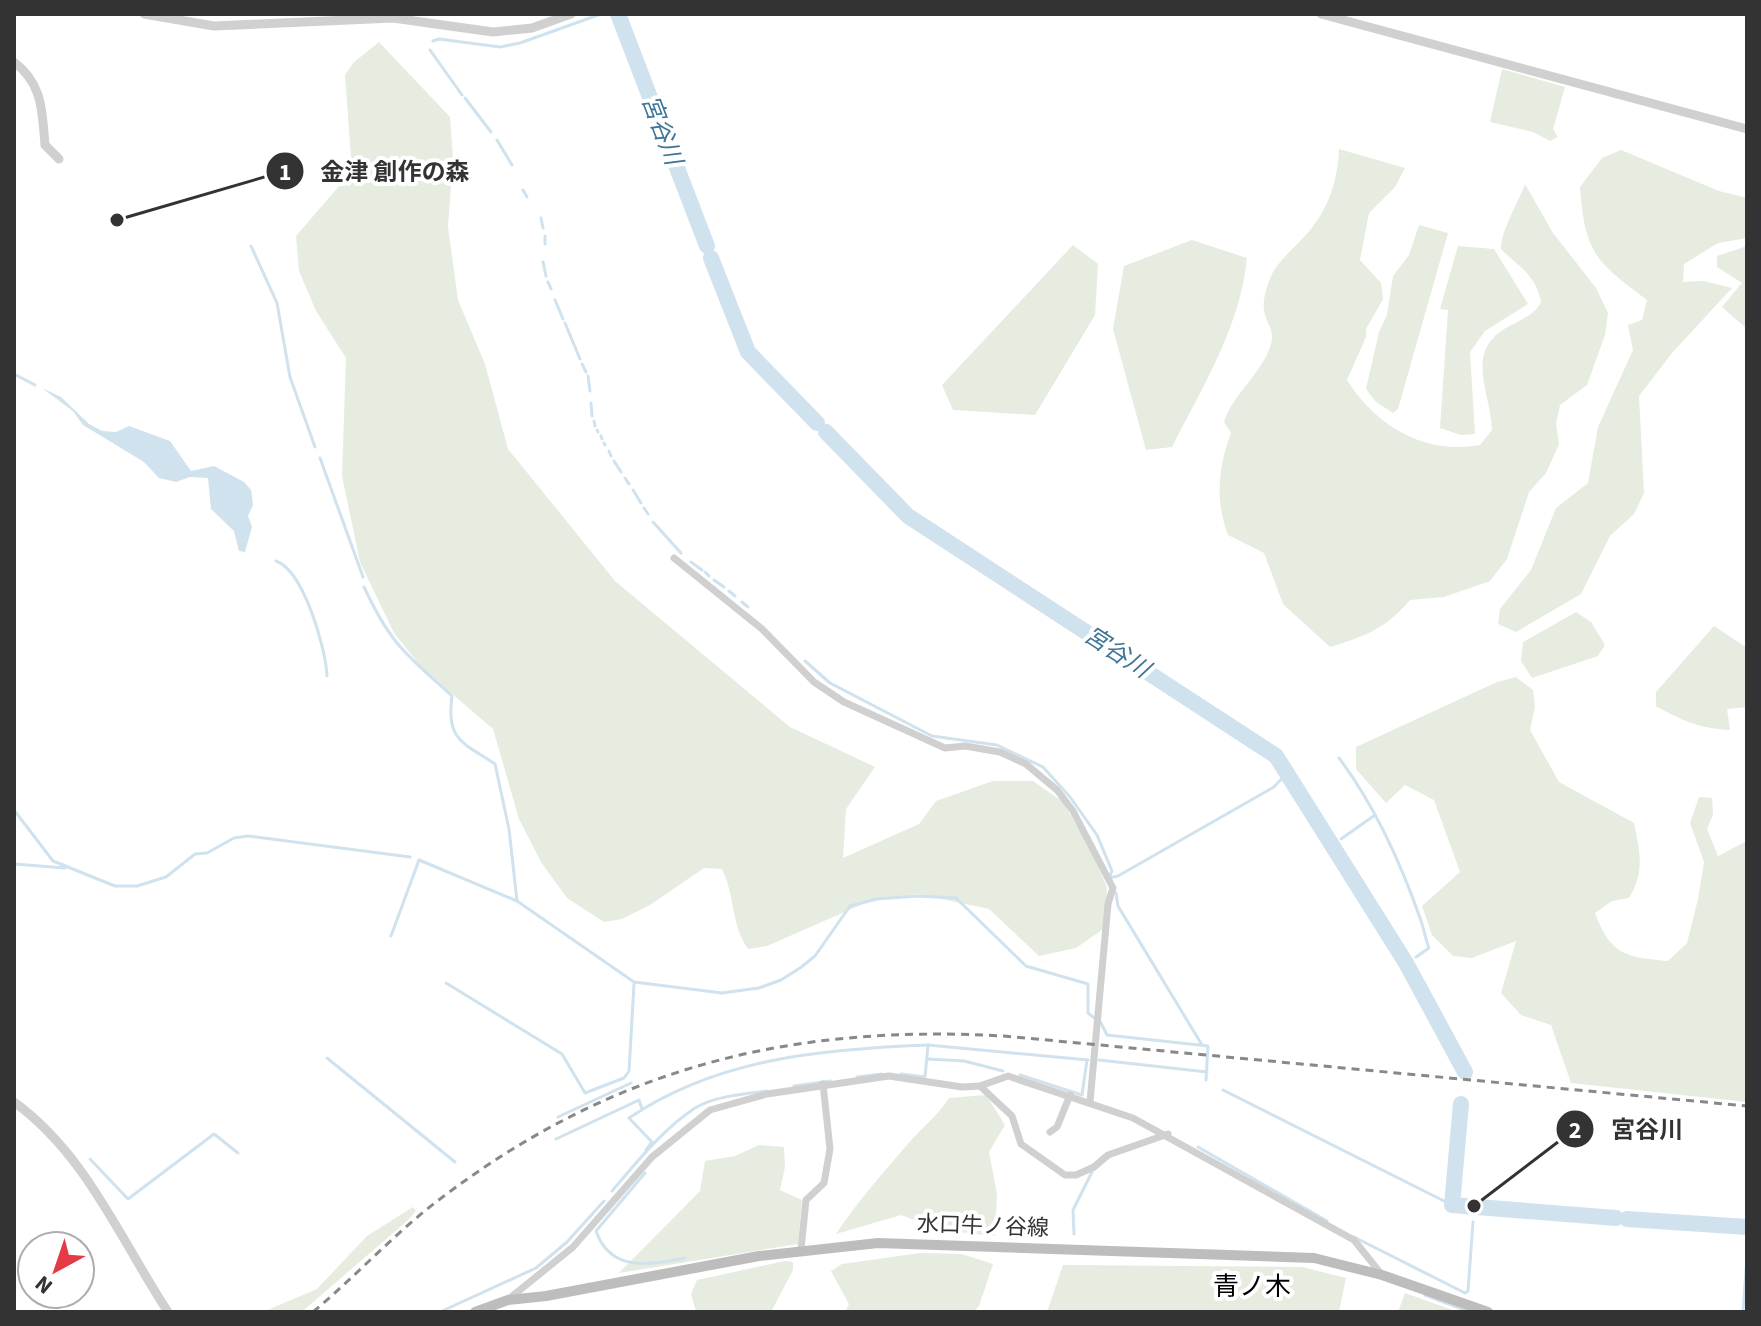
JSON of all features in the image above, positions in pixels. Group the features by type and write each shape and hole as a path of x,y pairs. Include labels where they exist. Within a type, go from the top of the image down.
{"main road":[{"name":"水口牛ノ谷線","path":"475,1312 508,1300 546,1296 801,1249 878,1243 1314,1258 1382,1275 1488,1312"}],"street":[{"path":"144,14 214,26 393,18 493,32 532,28 571,14"},
{"path":"1321,14 1747,129"},
{"path":"14,62 35,81 41,100 45,145 59,159"},
{"path":"674,558 762,629 814,682 844,702 945,748 965,746 1000,752 1026,764 1057,790 1073,811 1113,888 1108,904 1090,1102"},
{"path":"1113,888 1123,884"},
{"path":"508,1300 573,1247 652,1157 692,1122 721,1105 823,1084 889,1076 962,1087 980,1086 1008,1076 1090,1102 1168,1134 1354,1240 1382,1275"},
{"path":"801,1249 806,1200 824,1183 830,1149 823,1084"},
{"path":"980,1086 1012,1116 1021,1144 1065,1175 1076,1175 1094,1167 1108,1155 1168,1134"},
{"path":"1050,1132 1057,1127 1070,1095"},
{"path":"14,1102 38,1119 87,1178 141,1270 171,1312"}],"shaded area":[{"path":"379,42 450,117 453,158 448,227 458,300 485,364 508,449 615,581 790,727 875,767 846,809 843,858 919,824 936,801 993,781 1033,781 1063,802 1090,849 1107,887 1106,927 1076,948 1039,956 989,909 918,894 872,900 767,946 748,949 738,929 722,869 704,868 650,905 622,919 604,922 567,898 541,862 519,819 493,729 423,669 394,633 360,562 342,476 346,358 316,311 299,271 296,236 352,171 345,75 353,63"},
{"path":"1502,69 1565,87 1553,129 1558,137 1550,141 1533,132 1490,122"},
{"path":"1339,149 1405,168 1395,187 1369,213 1360,260 1381,283 1383,299 1366,329 1366,337 1347,380 1372,411 1403,434 1440,446 1459,447 1480,445 1492,430 1483,374 1486,349 1493,338 1530,314 1541,302 1531,278 1501,249 1506,226 1525,184 1553,233 1596,288 1608,313 1605,335 1587,385 1560,405 1556,423 1559,444 1546,473 1529,492 1507,559 1490,581 1444,597 1410,600 1374,630 1330,647 1283,604 1264,553 1228,535 1221,509 1220,484 1231,433 1224,422 1234,402 1262,364 1271,344 1272,334 1264,305 1268,283 1278,265 1312,228 1325,207 1334,185"},
{"path":"1621,150 1719,191 1747,198 1747,238 1718,243 1684,264 1683,282 1703,281 1732,288 1672,353 1639,396 1644,493 1634,514 1610,536 1581,594 1516,632 1498,624 1500,609 1531,570 1556,508 1588,483 1598,427 1633,350 1628,325 1642,320 1647,300 1604,265 1585,227 1580,187 1602,158"},
{"path":"1419,225 1448,233 1398,409 1393,413 1376,402 1366,389 1379,332 1387,315 1393,276 1409,255"},
{"path":"1192,240 1247,258 1243,283 1237,308 1218,356 1172,447 1146,450 1113,329 1124,266"},
{"path":"1073,245 1098,264 1095,315 1035,415 953,410 942,385"},
{"path":"1458,246 1494,249 1528,304 1485,331 1470,352 1475,434 1461,435 1440,428 1448,310 1440,309"},
{"path":"1747,246 1747,329 1722,307 1742,283 1717,267 1717,256"},
{"path":"1576,612 1591,622 1605,645 1598,656 1532,678 1521,661 1523,642"},
{"path":"1714,626 1747,648 1747,707 1727,709 1730,730 1691,723 1656,706 1656,692"},
{"path":"1516,677 1533,690 1535,707 1530,730 1559,782 1634,823 1640,862 1634,888 1629,898 1612,901 1595,913 1607,938 1621,951 1641,958 1668,961 1687,943 1704,862 1690,823 1699,797 1712,798 1713,815 1707,829 1718,856 1747,841 1747,1102 1571,1083 1551,1025 1521,1015 1501,993 1516,941 1472,958 1453,956 1432,935 1422,906 1460,872 1434,800 1405,785 1386,803 1356,769 1356,747 1497,682"},
{"path":"986,1095 1005,1125 989,1152 997,1194 995,1236 941,1230 901,1215 836,1234 870,1188 949,1098"},
{"path":"759,1145 784,1147 785,1167 780,1190 802,1200 798,1244 619,1273 700,1191 705,1161 735,1156"},
{"path":"413,1207 416,1211 407,1221 304,1310 263,1312 317,1289 367,1236"},
{"path":"920,1253 962,1254 993,1264 979,1306 973,1312 845,1312 849,1304 831,1271 842,1264"},
{"path":"785,1261 793,1262 793,1270 771,1312 696,1312 691,1294 697,1280"},
{"path":"1063,1265 1302,1267 1346,1278 1339,1312 1047,1312"},
{"path":"1405,1293 1458,1312 1398,1312"}],"water":[{"path":"42,388 61,397 89,424 102,431 116,432 129,426 170,441 191,471 214,466 244,482 251,490 253,505 248,516 252,527 245,552 239,551 234,531 211,509 208,478 190,477 176,482 159,478 144,462 83,425 73,411"}],"waterway":[{"path":"433,41 439,39 500,47 520,43 601,14"},
{"name":"宮谷川","path":"618,14 707,246"},
{"path":"430,50 462,95"},
{"path":"465,98 491,132"},
{"path":"497,140 512,165"},
{"path":"523,190 527,197"},
{"path":"541,218 543,228"},
{"path":"545,236 545,244"},
{"path":"251,246 277,303 290,377 315,447"},
{"name":"宮谷川","path":"711,258 748,352 817,423"},
{"path":"543,262 546,276"},
{"path":"548,282 551,289"},
{"path":"555,300 563,319"},
{"path":"565,323 580,359"},
{"path":"582,364 586,372"},
{"path":"14,374 35,385"},
{"path":"588,376 590,391"},
{"path":"591,403 592,416"},
{"path":"594,421 595,426"},
{"name":"宮谷川","path":"826,432 908,516 1276,756 1406,963 1465,1072"},
{"path":"609,451 611,456"},
{"path":"320,458 363,577"},
{"path":"614,461 621,472"},
{"path":"625,478 629,484"},
{"path":"633,490 641,503"},
{"path":"644,508 648,514"},
{"path":"653,522 681,553"},
{"path":"276,561 296,579 312,612 323,648 327,676"},
{"path":"691,562 702,570"},
{"path":"705,572 709,576"},
{"path":"714,580 724,587"},
{"path":"364,587 383,623 401,648 452,696 452,722 459,738 495,764 509,829 517,901"},
{"path":"729,591 735,596"},
{"path":"742,602 748,607"},
{"path":"805,661 830,683 932,736 997,745 1043,767 1070,797 1097,835 1112,871 1109,878 1118,876 1274,787 1287,773"},
{"path":"1339,758 1375,815 1412,897 1429,948 1416,957"},
{"path":"14,810 53,861 115,886 137,886 166,877 195,854 207,853 234,838 248,836 410,857"},
{"path":"1341,839 1375,815"},
{"path":"391,936 419,860 517,901 634,982 722,993 759,988 781,980 800,968 815,956 850,906 877,899 917,896 956,898 1026,966 1088,984 1088,1013 1101,1023 1107,1035 1208,1046 1206,1080"},
{"path":"14,864 65,868"},
{"path":"1116,893 1118,906 1202,1045"},
{"path":"446,983 562,1054 585,1093 624,1078 629,1071 634,984"},
{"path":"901,1074 925,1077 928,1045 1088,1060"},
{"path":"646,1150 652,1142 629,1118 698,1082 772,1060 850,1050 928,1045"},
{"path":"327,1058 455,1162"},
{"path":"928,1059 964,1061 1003,1071"},
{"path":"1020,1075 1082,1095 1087,1060"},
{"path":"1099,1060 1207,1072"},
{"path":"857,1077 882,1074"},
{"path":"794,1086 830,1081"},
{"path":"558,1117 631,1083"},
{"path":"1223,1090 1452,1205"},
{"path":"612,1191 661,1136 695,1108 721,1098 767,1091"},
{"path":"556,1139 639,1100 642,1109"},
{"name":"宮谷川","path":"1461,1104 1452,1205 1616,1218"},
{"path":"90,1159 128,1199 214,1134 238,1153"},
{"path":"1198,1147 1327,1221"},
{"path":"1074,1234 1073,1210 1092,1172"},
{"path":"645,1173 596,1231 603,1245 622,1260 646,1263 685,1258"},
{"path":"440,1312 536,1268 567,1242 604,1201"},
{"name":"宮谷川","path":"1627,1219 1747,1227"},
{"path":"1354,1237 1465,1293 1468,1291 1473,1222"},
{"path":"1743,1312 1747,1256"},
{"path":"1425,1295 1470,1312"}],"railway":[{"path":"313,1312 440,1199 505,1154 571,1116 638,1086 707,1064 777,1047 850,1038 925,1034 1004,1036 1747,1106"}],"place":[{"name":"金津 創作の森","path":"117,220"},
{"name":"宮谷川","path":"1474,1206"}],"district":[{"name":"青ノ木","path":"1252,1286"}]}
